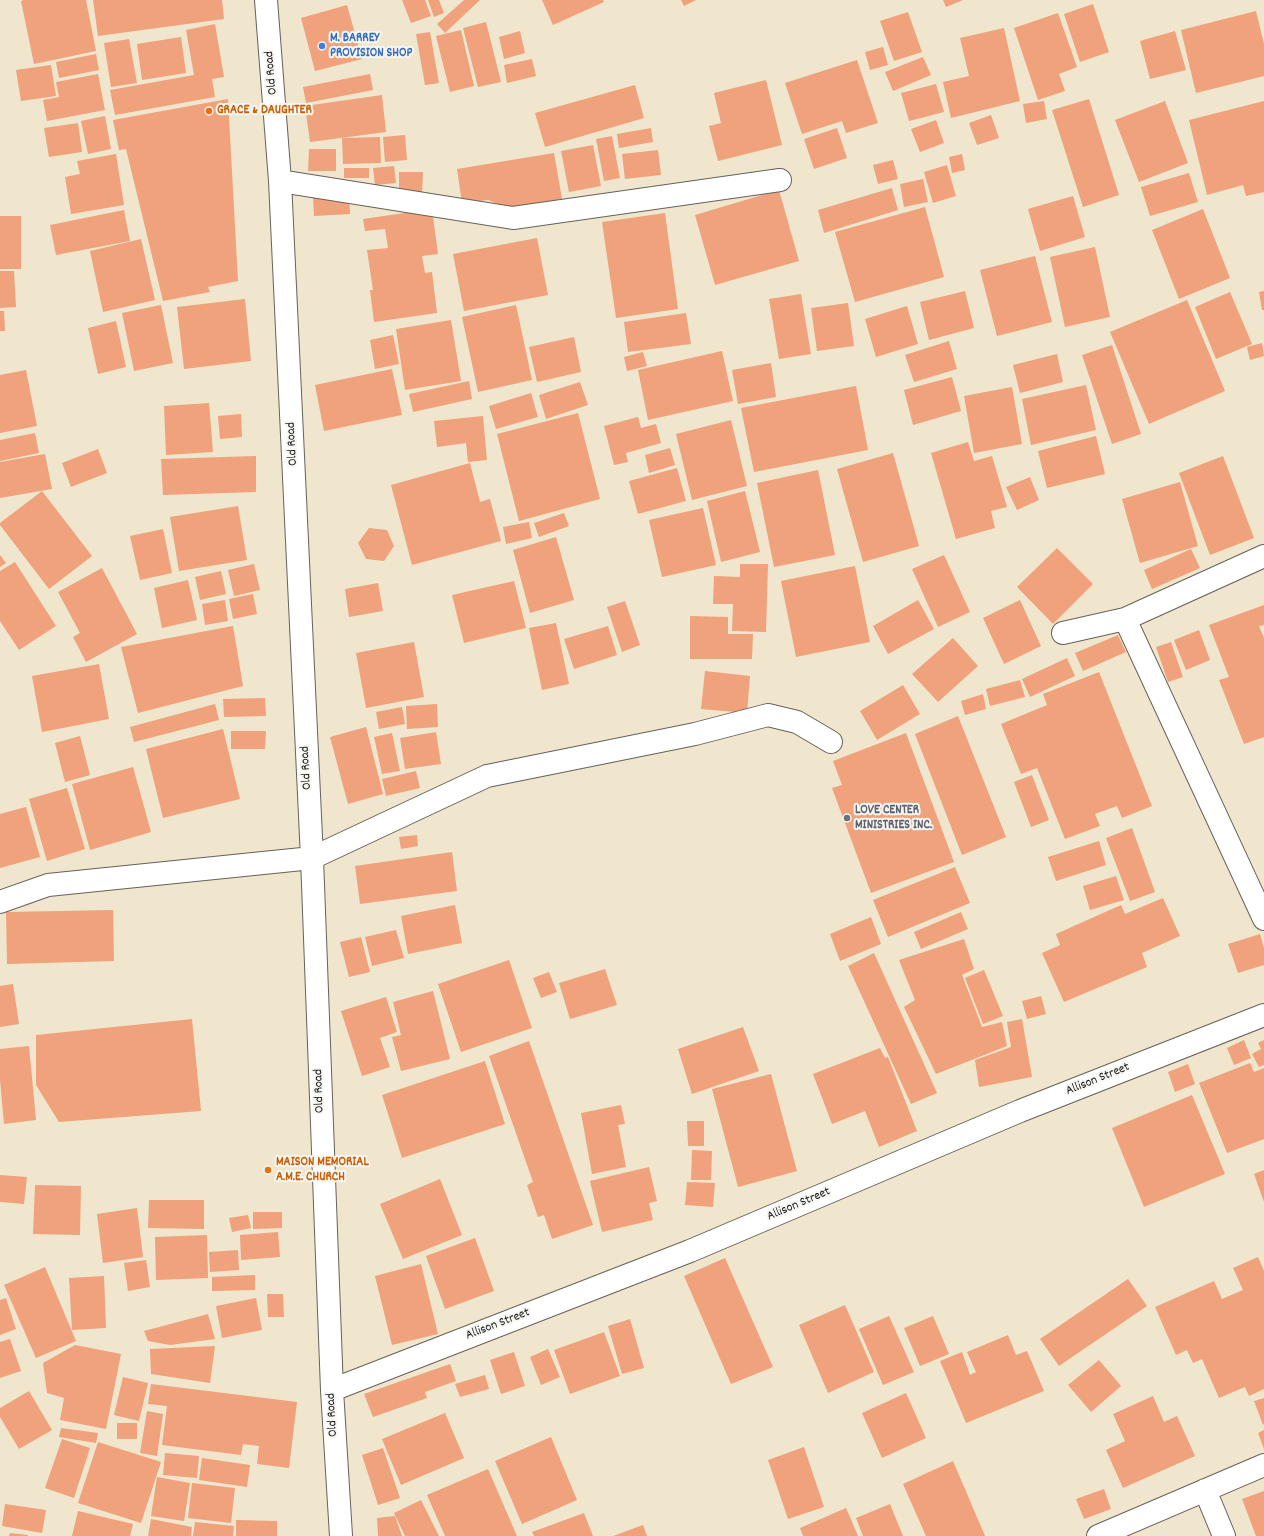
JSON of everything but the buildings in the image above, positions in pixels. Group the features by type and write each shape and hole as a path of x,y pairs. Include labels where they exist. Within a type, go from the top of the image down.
{"street":[{"name":"Old Road","path":"266,0 280,181 312,858 332,1390 341,1536"},
{"path":"280,181 513,218 780,180"},
{"path":"1063,633 1125,619 1264,556"},
{"path":"1125,619 1264,919"},
{"path":"0,902 48,885 312,858 487,776 695,734 768,715 797,722 831,742"},
{"name":"Allison Street","path":"332,1390 690,1251 1020,1111 1264,1015"},
{"path":"1098,1536 1264,1465"},
{"path":"1205,1490 1224,1536"}],"place":[{"name":"M. BARREY PROVISION SHOP","path":"322,46"},
{"name":"GRACE & DAUGHTER","path":"209,111"},
{"name":"LOVE CENTER MINISTRIES INC.","path":"847,818"},
{"name":"MAISON MEMORIAL A.M.E. CHURCH","path":"268,1170"}]}
